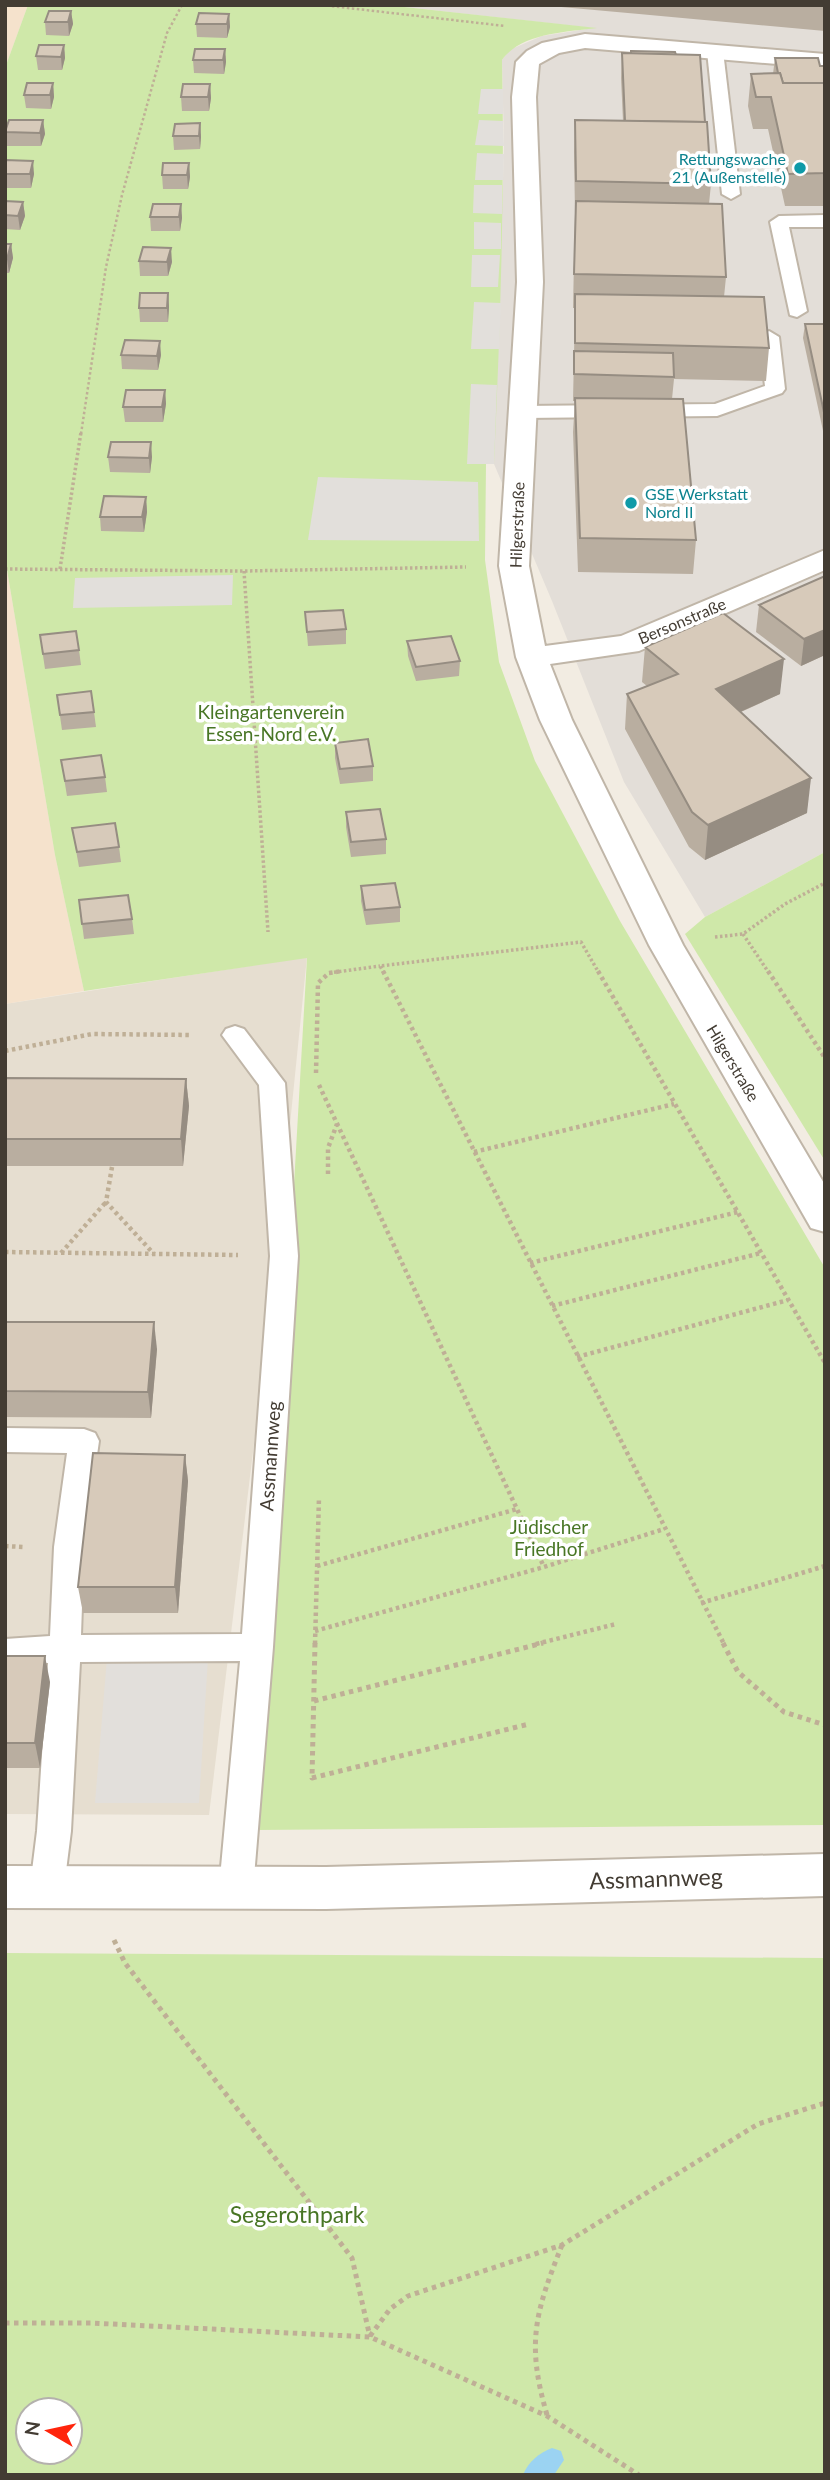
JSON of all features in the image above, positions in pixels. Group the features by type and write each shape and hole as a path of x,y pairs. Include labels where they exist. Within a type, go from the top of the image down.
{"street":[{"name":"Hilgerstraße","path":"825,61 613,41 578,41 540,51 528,62 525,78 530,282 514,566 532,657 556,720 666,945 825,1218"},
{"name":"Bersonstraße","path":"532,657 628,643 825,559"},
{"name":"Assmannweg","path":"46,1887 236,1889 825,1875"}],"lane":[{"path":"715,51 731,194"},
{"path":"797,311 779,222 825,221"},
{"path":"523,412 717,410 775,389 769,337"},
{"name":"Assmannweg","path":"235,1035 272,1083 284,1256 257,1647 236,1889"},
{"path":"5,1440 84,1441 69,1547 54,1830 46,1887"},
{"path":"5,1652 257,1647"}],"path":[{"path":"60,569 106,267 122,195 167,33 182,5"},
{"path":"322,5 539,30 578,41"},
{"path":"5,569 244,571 514,566"},
{"path":"244,571 268,932"},
{"path":"825,883 785,904 743,934 825,1058"},
{"path":"544,1567 316,1077 318,983 329,973 581,942 825,1363"},
{"path":"380,966 738,1672 783,1712 825,1725"},
{"path":"5,1051 92,1034 235,1035"},
{"path":"474,1152 674,1104"},
{"path":"328,1176 328,1148 337,1124"},
{"path":"61,1253 107,1202 112,1167"},
{"path":"107,1202 155,1255"},
{"path":"530,1263 738,1212"},
{"path":"5,1252 284,1256"},
{"path":"551,1306 761,1253"},
{"path":"577,1357 788,1300"},
{"path":"319,1496 312,1778 529,1724"},
{"path":"317,1566 517,1508"},
{"path":"315,1631 544,1567 664,1529"},
{"path":"701,1603 825,1566"},
{"path":"314,1701 616,1624"},
{"path":"46,1887 125,1962 352,2259 370,2337"},
{"path":"370,2337 390,2309 408,2296 562,2245 758,2124 825,2104"},
{"path":"547,2416 532,2355 533,2326 562,2245"},
{"path":"5,2323 90,2323 370,2337 547,2416 638,2474"}],"shaded area":[{"path":"5,5 28,5 5,68"},
{"path":"386,5 825,5 825,852 705,917 624,782 494,464 504,146 502,60 509,50 542,36 593,28"},
{"path":"481,89 503,89 503,114 478,114"},
{"path":"479,120 503,121 504,146 475,145"},
{"path":"477,153 504,154 503,180 475,180"},
{"path":"474,185 502,185 502,214 473,213"},
{"path":"474,222 501,223 501,249 474,249"},
{"path":"472,255 500,255 498,287 471,287"},
{"path":"474,302 501,303 499,349 471,349"},
{"path":"471,384 497,385 494,464 467,464"},
{"path":"318,477 478,482 479,541 308,540"},
{"path":"5,558 55,855 84,991 5,1004"},
{"path":"233,575 232,605 73,608 75,578"},
{"path":"307,957 276,1262 209,1815 5,1814 5,1004"},
{"path":"107,1658 208,1658 199,1803 95,1803"}],"green space":[{"path":"28,5 386,5 597,28 532,39 510,51 502,60 500,313 494,464 486,464 485,560 499,662 535,761 620,921 825,1268 825,1825 257,1830 307,958 84,991 55,855 5,558 5,68"},
{"path":"825,852 825,1161 685,934 705,917"},
{"name":"Segerothpark","path":"5,1953 825,1958 825,2475 5,2475"}],"building":[{"path":"49,11 71,11 68,22 45,22"},
{"path":"199,13 229,14 227,24 196,24"},
{"path":"39,45 64,45 61,57 36,56"},
{"path":"195,49 225,49 223,60 193,60"},
{"path":"631,51 675,52 676,55 631,54"},
{"path":"622,53 700,55 705,122 625,121"},
{"path":"775,58 818,58 820,66 825,66 825,83 783,83"},
{"path":"780,73 783,83 825,83 825,173 788,174 771,97 756,97 751,74"},
{"path":"27,83 53,83 50,95 24,95"},
{"path":"183,84 210,84 208,97 181,97"},
{"path":"9,120 43,120 40,133 5,132"},
{"path":"575,120 707,122 711,184 576,181"},
{"path":"200,123 199,136 173,136 175,124"},
{"path":"5,160 33,161 30,174 5,174"},
{"path":"163,163 189,163 187,175 162,175"},
{"path":"5,201 23,202 18,216 5,215"},
{"path":"576,201 722,204 726,277 574,274"},
{"path":"153,204 181,204 179,217 150,217"},
{"path":"5,244 11,244 7,259 5,259"},
{"path":"143,247 171,248 167,262 139,261"},
{"path":"140,293 168,293 167,308 139,308"},
{"path":"575,294 764,297 769,348 575,343"},
{"path":"805,324 825,324 825,417"},
{"path":"125,340 160,341 157,356 121,355"},
{"path":"574,351 673,353 674,377 574,374"},
{"path":"126,390 165,390 162,407 123,407"},
{"name":"GSE Werkstatt Nord II","path":"575,398 683,399 696,540 580,538"},
{"path":"111,442 151,442 149,458 108,457"},
{"path":"104,496 146,497 142,517 100,517"},
{"path":"825,576 825,630 804,639 759,605"},
{"path":"343,610 346,629 307,632 305,612"},
{"path":"723,613 784,659 716,689 811,778 708,825 692,812 627,694 678,674 645,647"},
{"path":"76,631 79,650 43,654 40,635"},
{"path":"451,636 460,661 416,667 407,641"},
{"path":"91,691 94,712 60,715 57,695"},
{"path":"368,739 373,766 340,769 335,743"},
{"path":"101,755 105,777 65,781 61,760"},
{"path":"380,809 386,839 351,842 346,812"},
{"path":"115,823 119,847 77,852 72,828"},
{"path":"395,883 400,907 365,910 361,886"},
{"path":"128,895 132,919 82,924 79,900"},
{"path":"5,1078 186,1079 181,1139 5,1139"},
{"path":"5,1322 154,1322 148,1392 5,1391"},
{"path":"93,1453 185,1455 175,1587 78,1587"},
{"path":"5,1656 45,1656 35,1743 5,1743"}],"waterway":[{"path":"535,2475 552,2460"}],"place":[{"name":"Rettungswache 21 (Außenstelle)","path":"800,168"},
{"name":"GSE Werkstatt Nord II","path":"631,503"}],"park label":[{"name":"Kleingartenverein Essen-Nord e.V.","path":"271,723"},
{"name":"Jüdischer Friedhof","path":"549,1538"}]}
